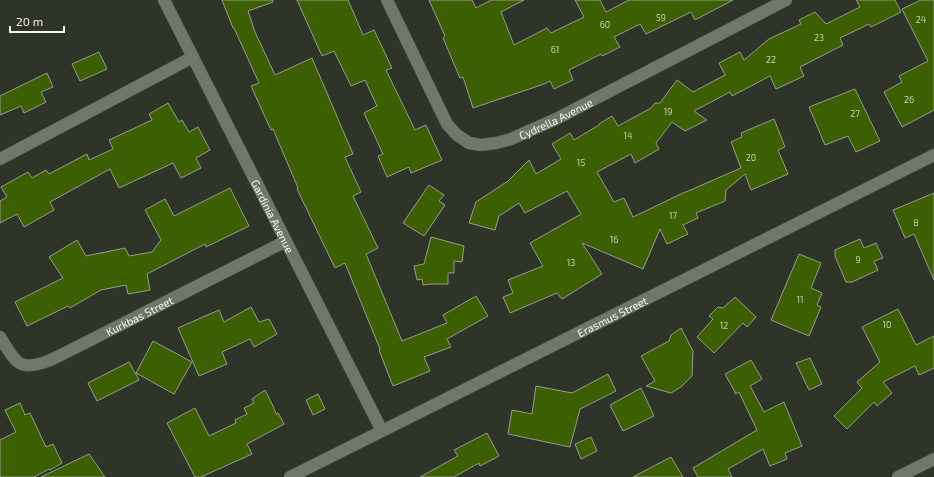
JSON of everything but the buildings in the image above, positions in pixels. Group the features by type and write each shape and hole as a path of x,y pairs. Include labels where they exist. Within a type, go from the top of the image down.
{"street":[{"name":"Gardinia Avenue","path":"164,0 382,431"},
{"name":"Cydrella Avenue","path":"387,0 447,124 457,135 469,143 481,145 511,139 556,119 786,0"},
{"path":"0,159 193,57"},
{"name":"Erasmus Street","path":"290,477 934,155"},
{"name":"Kurkbas Street","path":"0,337 18,362 26,366 44,363 286,241"},
{"path":"898,477 934,459"}]}
